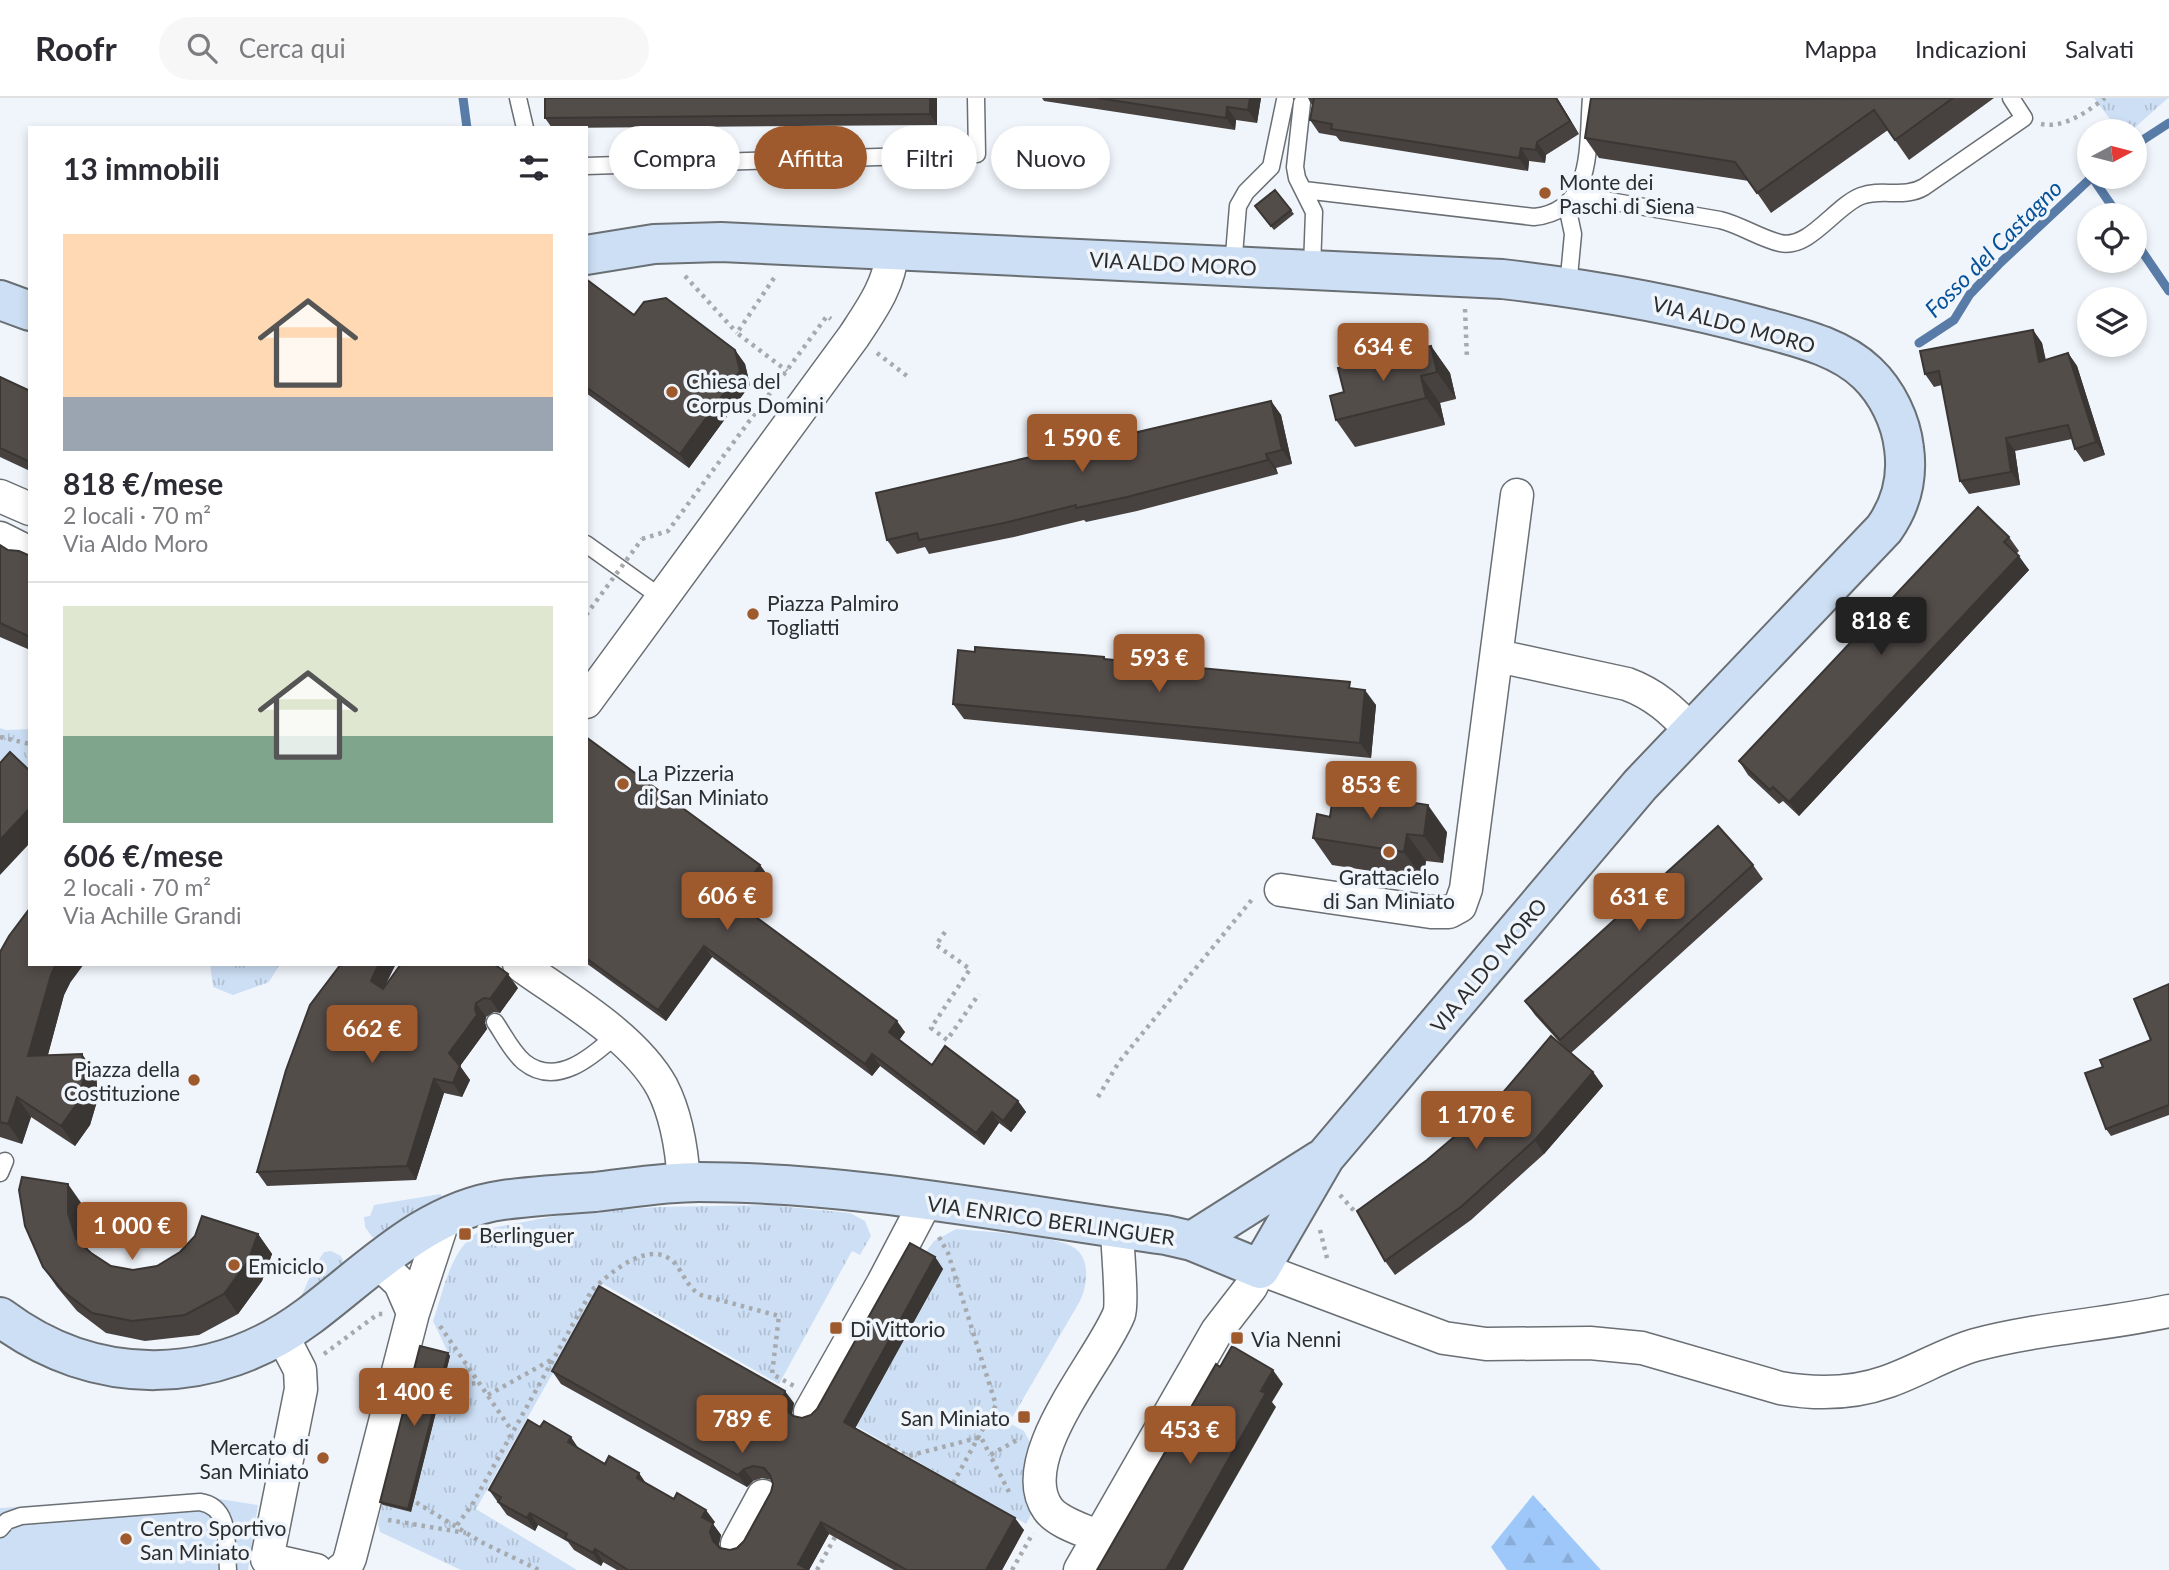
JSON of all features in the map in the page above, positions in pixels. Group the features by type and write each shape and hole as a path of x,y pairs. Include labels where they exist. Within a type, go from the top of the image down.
{"street":[{"name":"VIA ALDO MORO","path":"588,255 626,247 680,242 721,242 1502,279 1568,287 1710,314 1791,336 1836,352 1866,371 1877,384 1893,411 1903,440 1905,473 1897,507 1884,529 1692,731 1583,851 1325,1157 1260,1269"},
{"path":"588,699 854,336 885,283 891,269 892,252"},
{"path":"0,300 28,310"},
{"path":"1281,890 1431,912 1449,912 1460,906 1466,889 1517,495"},
{"path":"0,496 28,508"},
{"path":"0,538 28,552"},
{"path":"1498,656 1640,688 1659,699 1692,731"},
{"path":"522,966 616,1035 647,1065 667,1098 678,1132 684,1182"},
{"name":"VIA ALDO MORO","path":"1192,1241 1325,1157"},
{"name":"VIA ENRICO BERLINGUER","path":"0,1317 30,1337 73,1358 134,1370 171,1370 211,1364 248,1352 282,1335 405,1241 444,1218 475,1205 684,1182 778,1186 932,1217 1117,1228 1192,1241 1444,1338 1465,1342 1590,1343 1642,1348 1780,1388 1803,1392 1840,1391 1884,1383 1972,1346 2029,1333 2169,1311"},
{"path":"806,1401 883,1283 932,1217"},
{"path":"341,1570 349,1563 413,1317 444,1218"},
{"path":"1099,1537 1062,1519 1047,1508 1040,1483 1046,1445 1120,1312 1117,1228"},
{"path":"378,1262 400,1283 413,1317"},
{"path":"1080,1570 1217,1331 1251,1287 1260,1269"},
{"path":"282,1335 300,1370 301,1389 267,1559 316,1570"},
{"path":"737,1544 763,1496"}],"lane":[{"path":"518,98 525,126"},
{"path":"588,166 977,154 976,98"},
{"path":"1304,190 1534,217 1548,215 1567,206 1578,191 1584,171 1591,98"},
{"path":"1578,191 1592,198 1720,220 1782,244 1793,244 1804,240 1839,209 1861,196 1873,193 1915,192 2024,118 2011,98"},
{"path":"1233,267 1238,206 1246,192 1271,167 1285,100"},
{"path":"1302,103 1295,167 1314,212 1312,268"},
{"path":"1567,206 1573,234 1568,287"},
{"path":"588,545 662,598"},
{"path":"495,1022 518,1056 526,1063 546,1072 575,1066 597,1052 616,1035"},
{"path":"0,1529 7,1521 21,1516 211,1504 217,1508 224,1521 228,1570"}],"path":[{"path":"2024,118 2055,126 2105,98"},
{"path":"676,267 737,333 787,370"},
{"path":"737,333 780,268"},
{"path":"1464,297 1467,359"},
{"path":"588,612 642,539 667,531 814,332"},
{"path":"876,352 907,376"},
{"path":"0,737 28,744"},
{"path":"1098,1097 1119,1062 1259,891 1281,890"},
{"path":"945,932 936,945 970,970 931,1028 947,1040 979,994"},
{"path":"1351,1207 1356,1213 1365,1208"},
{"path":"932,1217 948,1253 996,1405 950,1490"},
{"path":"1319,1225 1336,1296"},
{"path":"457,1525 472,1505 592,1290 635,1259 652,1253 674,1262 694,1292 779,1316 772,1374 806,1401"},
{"path":"321,1357 378,1314 413,1317 479,1383 512,1431"},
{"path":"488,1395 551,1360"},
{"path":"434,1398 437,1386 479,1383"},
{"path":"882,1451 886,1444 908,1456 981,1437"},
{"path":"981,1437 990,1455"},
{"path":"411,1485 408,1497 457,1525 467,1534 539,1570"},
{"path":"1012,1570 1047,1508"},
{"path":"361,1515 467,1534"},
{"path":"817,1570 835,1537"}],"green space":[{"path":"2094,98 2168,98 2144,119 2110,119"},
{"path":"0,728 28,729 28,767 0,760"},
{"path":"210,966 279,966 269,982 233,995 213,987"},
{"path":"441,1194 442,1201 378,1238 372,1237 365,1227 364,1217 370,1216 374,1205"},
{"path":"770,1205 850,1213 865,1221 871,1236 860,1255 852,1251 779,1384 603,1284 476,1509 577,1570 461,1570 380,1532 378,1524 382,1505 411,1512 450,1357 433,1321 449,1271 470,1238 481,1230 576,1212"},
{"path":"956,1229 1019,1234 1067,1244 1081,1254 1086,1267 1086,1281 1080,1301 1009,1423 1024,1431 1033,1448 1026,1479 1034,1509 1026,1524 856,1426 943,1269 922,1257 934,1241"},
{"path":"331,1251 341,1256 345,1265 304,1299 302,1295 314,1267 324,1252"},
{"path":"1533,1495 1601,1570 1507,1570 1491,1547"},
{"name":"Centro Sportivo San Miniato","path":"200,1496 258,1505 248,1570 0,1570 0,1508"}],"building":[{"path":"545,98 930,98 930,114 545,118"},
{"path":"1098,98 1250,98 1248,110 1227,107 1226,118"},
{"path":"1314,98 1556,98 1570,121 1537,142 1536,150 1521,148 1519,158 1331,129 1332,124 1310,120"},
{"path":"1591,98 1953,98 1895,140 1874,110 1757,193 1735,162 1585,138"},
{"path":"1275,190 1291,210 1271,226 1255,206"},
{"name":"Chiesa del Corpus Domini","path":"588,280 634,315 644,302 666,298 735,350 740,371 680,454 588,388"},
{"path":"2033,330 2039,362 2068,353 2096,442 2075,449 2068,425 2006,438 2011,472 1960,481 1939,371 1925,374 1920,351"},
{"path":"1431,346 1437,372 1421,376 1426,398 1336,420 1330,396 1344,392 1338,368"},
{"path":"0,377 28,390 28,461 0,448"},
{"path":"1271,401 1282,450 1266,454 1268,460 1076,508 1076,505 919,540 917,533 887,540 876,493"},
{"path":"1978,507 2009,537 2004,542 2019,556 1789,802 1773,787 1770,790 1739,761"},
{"path":"0,545 28,555 28,636 0,623"},
{"path":"975,647 1350,682 1349,688 1365,690 1360,743 953,704 958,650 975,652"},
{"path":"588,738 760,865 734,901 897,1021 889,1032 932,1065 945,1046 1018,1101 1003,1121 992,1112 976,1133 872,1054 865,1064 704,946 658,1010 588,959"},
{"path":"10,752 28,769 28,810 0,840 0,763"},
{"path":"1334,790 1428,805 1424,836 1407,834 1404,852 1313,838 1317,814 1330,817"},
{"path":"1718,826 1753,865 1560,1040 1525,1001"},
{"path":"28,911 28,966 55,966 28,1056 82,1054 84,1078 76,1105 61,1126 17,1097 8,1124 0,1122 0,952"},
{"path":"339,966 378,966 371,981 383,989 400,966 497,966 508,974 490,999 484,998 476,1003 477,1015 449,1053 460,1066 453,1083 434,1079 407,1166 257,1172 286,1070 310,1005"},
{"path":"2169,984 2169,1105 2106,1129 2085,1073 2103,1067 2100,1060 2151,1040 2134,999"},
{"path":"1551,1036 1593,1072 1535,1140 1462,1206 1385,1261 1357,1211 1427,1160 1495,1102"},
{"name":"Emiciclo","path":"22,1177 68,1184 68,1213 76,1239 111,1266 133,1270 157,1266 180,1252 195,1236 202,1216 258,1234 248,1261 224,1294 185,1315 132,1321 92,1313 63,1291 43,1267 25,1226 19,1190"},
{"path":"910,1243 935,1257 844,1422 1015,1518 986,1570 907,1570 821,1522 798,1564 809,1570 628,1570 595,1549 593,1553 565,1538 567,1534 530,1513 527,1518 498,1502 501,1497 489,1490 528,1420 540,1427 544,1421 571,1437 568,1442 605,1464 609,1456 639,1473 637,1478 674,1499 677,1493 706,1510 702,1517 713,1523 710,1532 713,1541 720,1548 737,1548 744,1541 771,1492 773,1484 764,1468 753,1466 738,1475 552,1371 599,1286 785,1391 783,1401 786,1410 793,1416 802,1418 817,1409"},
{"path":"420,1346 448,1353 408,1509 380,1502"},
{"path":"1232,1346 1273,1370 1261,1391 1266,1393 1166,1570 1097,1570 1216,1364 1220,1367"}],"waterway":[{"path":"463,98 467,126"},
{"name":"Fosso del Castagno","path":"2147,137 2169,123"},
{"name":"Fosso del Castagno","path":"1919,343 1954,320 1970,294 2079,189"},
{"path":"2100,189 2110,203"},
{"path":"2147,259 2169,291"}],"place":[{"name":"Monte dei Paschi di Siena","path":"1545,193"},
{"name":"Chiesa del Corpus Domini","path":"672,392"},
{"name":"Piazza Palmiro Togliatti","path":"753,614"},
{"name":"La Pizzeria di San Miniato","path":"623,784"},
{"name":"Grattacielo di San Miniato","path":"1389,852"},
{"name":"Piazza della Costituzione","path":"194,1080"},
{"name":"Berlinguer","path":"465,1234"},
{"name":"Emiciclo","path":"234,1265"},
{"name":"Di Vittorio","path":"836,1328"},
{"name":"Via Nenni","path":"1237,1338"},
{"name":"San Miniato","path":"1024,1417"},
{"name":"Mercato di San Miniato","path":"323,1458"},
{"name":"Centro Sportivo San Miniato","path":"126,1539"}]}
